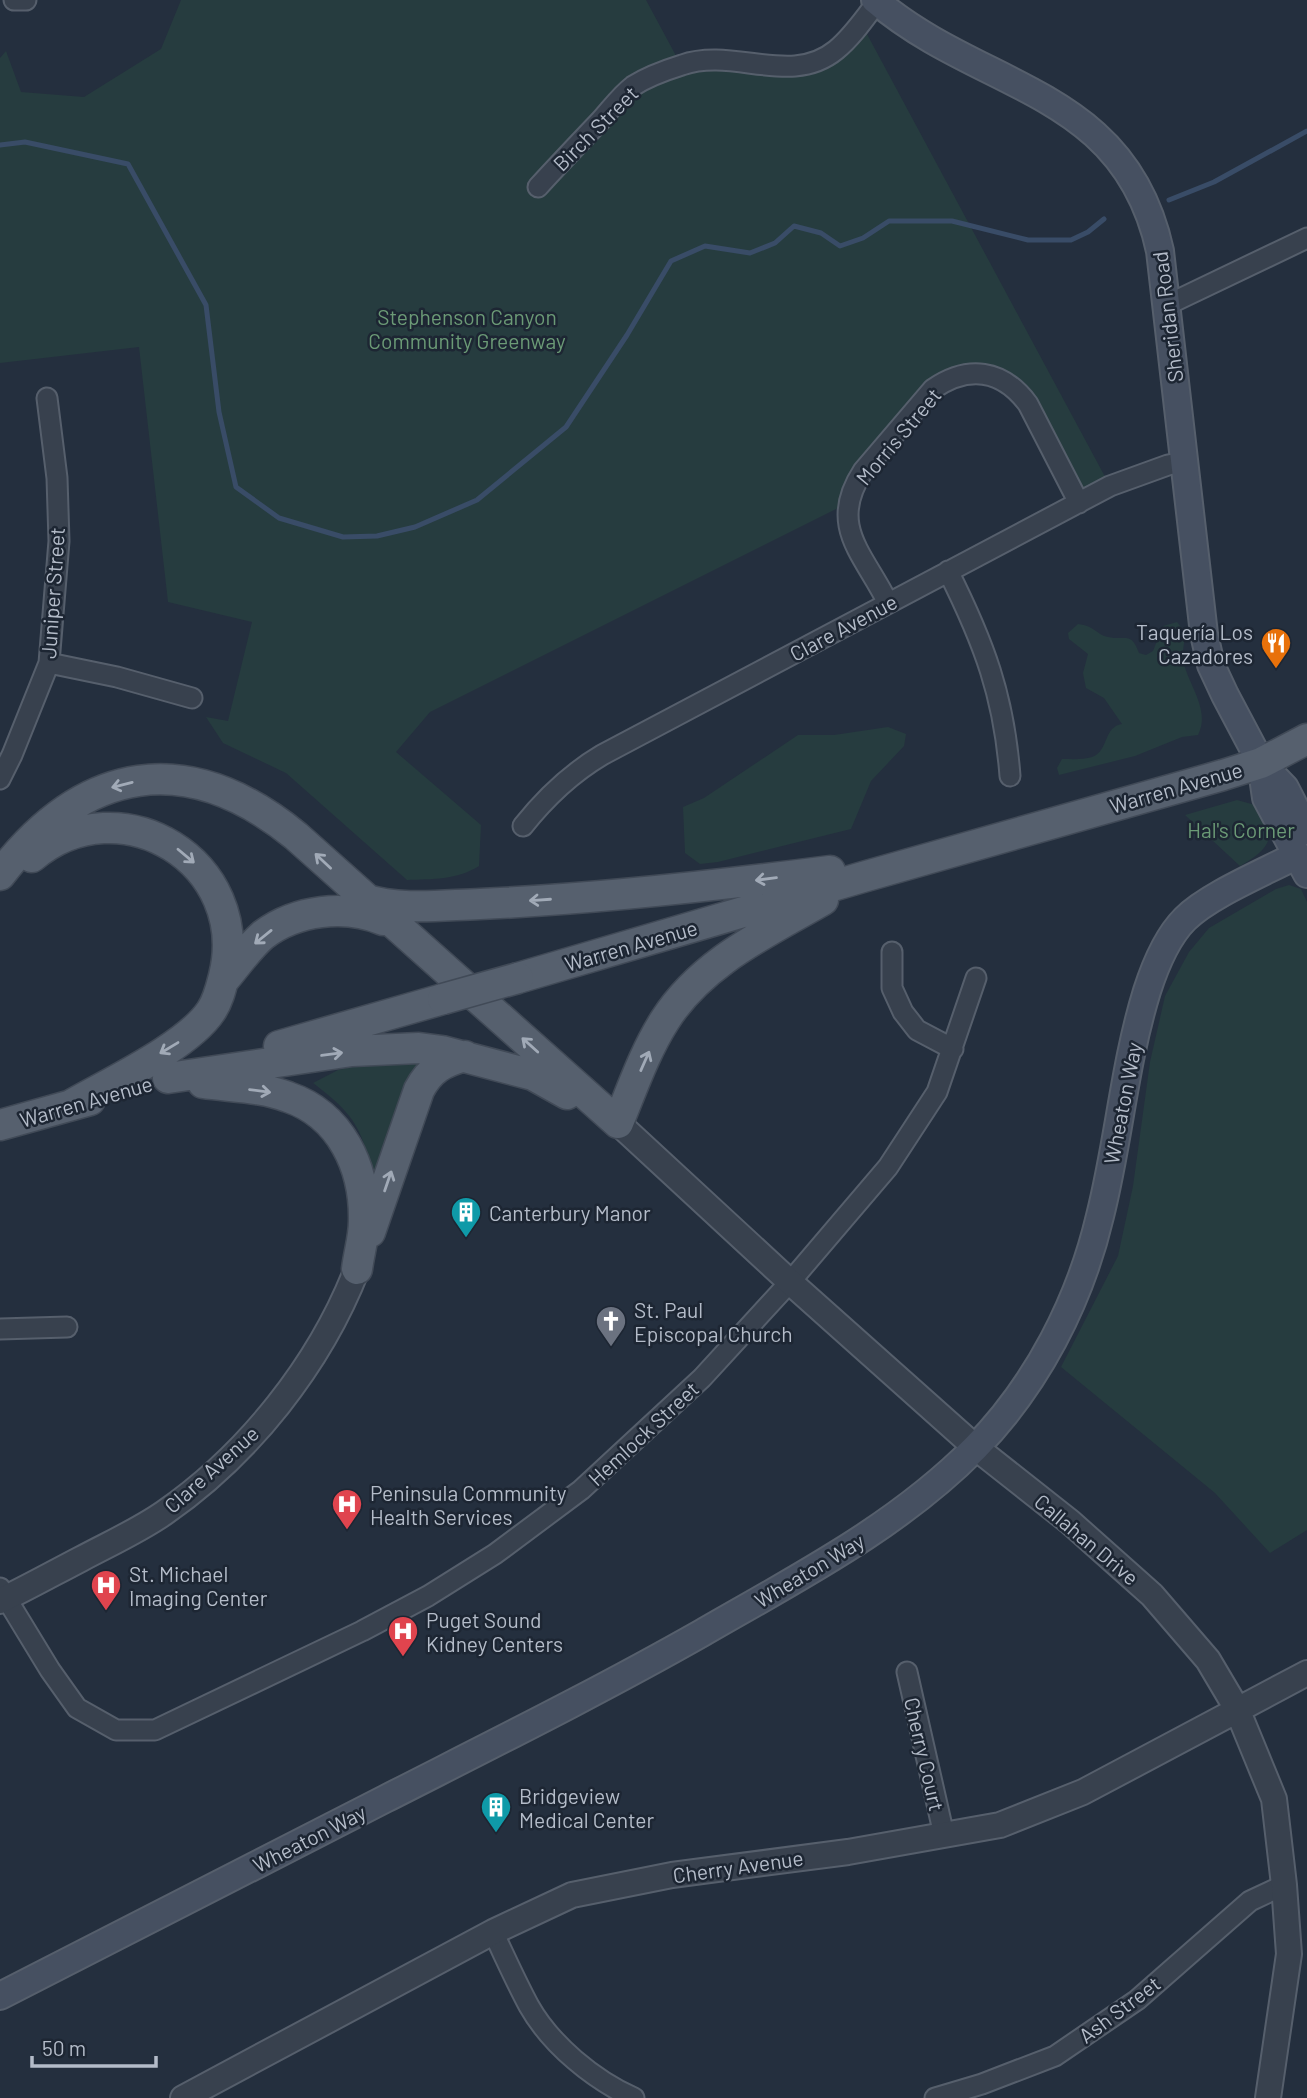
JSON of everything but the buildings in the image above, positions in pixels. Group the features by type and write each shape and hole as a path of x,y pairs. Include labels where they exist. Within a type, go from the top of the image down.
{"main road":[{"name":"Sheridan Road","path":"876,1 921,33 1062,108 1082,122 1105,143 1130,176 1149,212 1160,251 1204,634 1211,665 1261,763 1285,788 1307,831"},
{"path":"1261,763 1307,739"},
{"name":"Sheridan Road","path":"1261,763 1266,798 1302,865"},
{"name":"Warren Avenue","path":"0,1125 1261,763"},
{"path":"0,875 26,843 46,825 80,801 124,784 148,780 187,780 232,793 275,819 618,1123"},
{"path":"0,890 28,861 62,836 105,827 127,828 170,844 189,856 205,875 224,915 228,962 211,1012 175,1045 71,1105"},
{"path":"364,899 384,904 417,906 505,903 687,889 931,858"},
{"name":"Wheaton Way","path":"0,1996 620,1679 863,1539 922,1494 975,1447 1018,1396 1048,1351 1086,1262 1102,1211 1130,1053 1161,954 1182,922 1220,895 1302,865"},
{"path":"618,1123 659,1029 676,1004 697,981 734,952 863,877"},
{"path":"223,981 263,936 293,919 341,910 370,915 396,925"},
{"path":"168,1078 352,1051 419,1048 465,1056 533,1075 618,1123"},
{"path":"357,1269 419,1090 426,1077 436,1068 446,1061 465,1056"},
{"path":"168,1078 287,1096 303,1103 331,1124 347,1145 359,1177 364,1222 357,1269"}],"street":[{"path":"14,0 26,0"},
{"name":"Birch Street","path":"538,187 618,99 634,86 701,59 801,67 825,58 838,49 876,1"},
{"path":"1167,305 1307,237"},
{"name":"Morris Street","path":"888,603 853,543 848,528 848,503 854,485 863,471 924,399 946,381 967,375 987,375 1012,386 1028,404 1079,503"},
{"name":"Juniper Street","path":"0,779 49,663 59,541 57,478 47,398"},
{"name":"Clare Avenue","path":"523,826 547,796 584,766 1110,486 1184,462"},
{"path":"948,571 986,653 1004,722 1010,776"},
{"path":"49,663 117,677 192,698"},
{"path":"892,952 892,988 903,1012 917,1030 953,1049"},
{"name":"Hemlock Street","path":"2,1596 77,1708 116,1730 155,1730 409,1607 495,1554 582,1490 702,1378 790,1282 888,1167 937,1092 976,978"},
{"name":"Callahan Drive","path":"618,1123 790,1282 975,1447 1070,1522 1157,1600 1208,1660 1237,1709 1274,1799 1289,1954 1268,2098"},
{"name":"Clare Avenue","path":"2,1596 142,1527 205,1480 248,1438 291,1387 335,1319 357,1269"},
{"path":"0,1329 67,1327"},
{"name":"Cherry Court","path":"907,1672 944,1835"},
{"name":"Cherry Avenue","path":"183,2098 494,1932 572,1895 672,1875 848,1852 1000,1825 1083,1792 1307,1673"},
{"name":"Ash Street","path":"935,2098 984,2091 1055,2056 1137,2000 1250,1900 1284,1885"},
{"path":"494,1932 531,2008 556,2040 579,2065 605,2084 634,2098"}],"green space":[{"name":"Stephenson Canyon Community Greenway","path":"181,0 646,0 681,65 801,67 861,23 1110,486 1079,503 1012,386 946,381 848,503 430,712 396,752 481,825 479,866 453,876 407,880 286,773 223,743 206,717 228,721 252,622 168,602 139,347 0,363 0,58 6,51 21,92 84,97 161,49"},
{"path":"1177,622 1185,632 1183,660 1202,716 1198,735 1182,737 1135,756 1059,775 1057,768 1062,759 1092,757 1101,750 1112,730 1122,724 1104,698 1086,688 1083,673 1088,654 1069,639 1068,633 1078,624 1084,625 1104,636 1130,639 1139,653 1146,655 1153,651 1163,626"},
{"path":"888,727 906,734 904,746 871,781 851,829 718,862 700,864 685,853 683,807 704,798 798,735 834,735"},
{"name":"Hal's Corner","path":"1237,800 1255,805 1269,829 1265,847 1240,866 1185,815"},
{"path":"1289,885 1301,889 1307,902 1307,1530 1270,1553 1215,1493 1061,1367 1118,1256 1133,1186 1150,1062 1165,996 1189,952 1209,928 1276,889"},
{"path":"387,1059 423,1064 375,1198 368,1160 359,1132 343,1109 313,1083 338,1070"}],"waterway":[{"path":"1169,200 1214,182 1307,131"},
{"path":"0,145 25,142 128,164 206,305 219,412 236,487 279,518 343,537 377,536 415,527 477,500 566,427 627,335 671,261 705,246 750,253 775,243 794,226 821,233 840,246 863,238 889,221 952,221 1028,240 1071,240 1088,232 1104,219"}],"place":[{"name":"Taquería Los Cazadores","path":"1276,670"},
{"name":"Canterbury Manor","path":"466,1239"},
{"name":"St. Paul Episcopal Church","path":"611,1348"},
{"name":"Peninsula Community Health Services","path":"347,1531"},
{"name":"St. Michael Imaging Center","path":"106,1612"},
{"name":"Puget Sound Kidney Centers","path":"403,1658"},
{"name":"Bridgeview Medical Center","path":"496,1834"}]}
